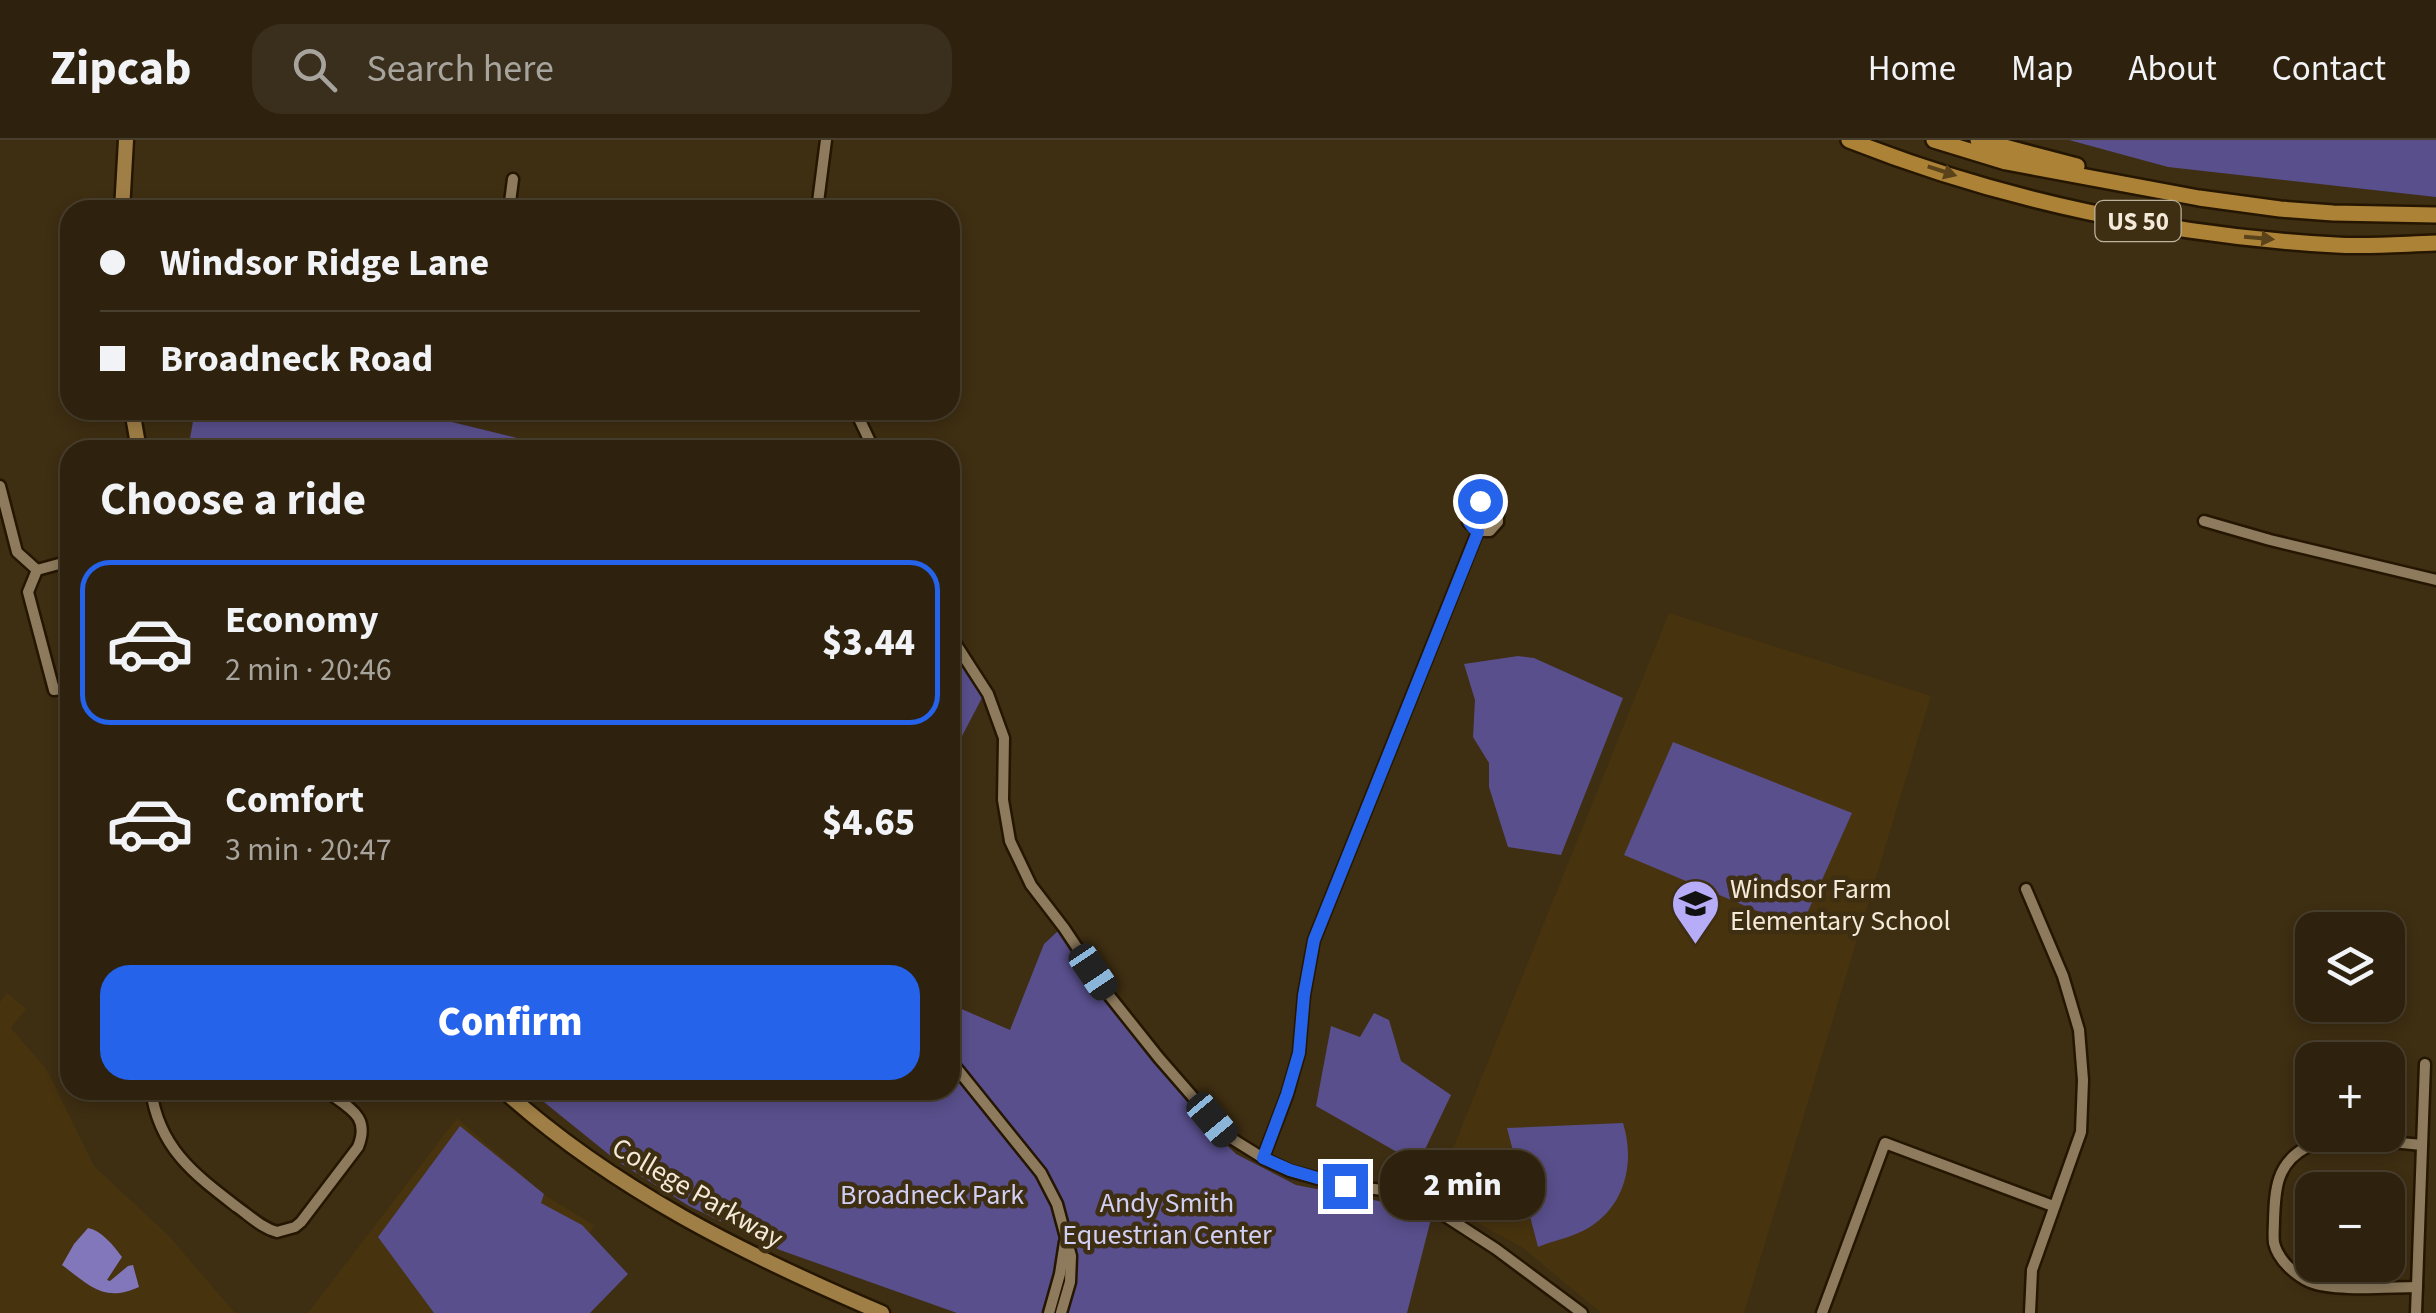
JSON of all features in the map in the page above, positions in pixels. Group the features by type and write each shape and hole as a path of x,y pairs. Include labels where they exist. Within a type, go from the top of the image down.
{"highway":[{"name":"US 50","path":"1849,140 2006,192 2195,232 2338,245 2436,243"},
{"name":"US 50","path":"1934,140 2006,162 2280,209 2436,215"},
{"path":"1978,140 2093,170 2117,184"}],"main road":[{"path":"123,200 126,140"},
{"name":"College Parkway","path":"516,1100 590,1158 674,1214 756,1257 882,1313"}],"street":[{"path":"819,200 826,140"},
{"path":"510,200 513,180"},
{"path":"0,486 17,552 37,570"},
{"path":"2204,521 2436,580"},
{"path":"1263,1158 1299,1053 1314,940 1478,532"},
{"path":"37,570 60,564"},
{"path":"37,570 28,592 54,690 60,689"},
{"path":"960,650 988,694 1004,738 1003,800 1010,841 1031,885 1108,994 1226,1136 1290,1170 1345,1186 1420,1199 1582,1313"},
{"path":"2026,889 2062,976 2079,1030 2083,1080 2081,1132 2032,1270 2030,1313"},
{"path":"2416,1313 2425,1064"},
{"path":"960,1072 1041,1173 1057,1204 1071,1256 1070,1282 1062,1313"},
{"path":"154,1100 161,1130 184,1163 254,1220 269,1230 281,1232 301,1222 358,1147 363,1125 338,1100"},
{"path":"2417,1287 2321,1286 2297,1275 2277,1251 2274,1241 2275,1186 2288,1162 2321,1142 2422,1145"},
{"path":"1822,1313 1885,1143 2053,1206"},
{"path":"1049,1313 1065,1240"}],"shaded area":[{"name":"Windsor Farm Elementary School","path":"1669,613 1931,696 1744,1313 1601,1313 1523,1248 1433,1198"},
{"path":"7,993 26,1009 11,1028 47,1070 94,1166 170,1237 235,1313 0,1313 0,1002"},
{"path":"457,1118 546,1196 594,1225 553,1313 308,1313"},
{"path":"88,1228 103,1235 122,1257 107,1280 133,1265 139,1287 107,1293 62,1265"}],"green space":[{"path":"2069,140 2436,140 2436,197 2168,167"},
{"path":"193,420 444,420 525,440 190,440"},
{"path":"1518,656 1534,658 1623,698 1561,855 1508,847 1489,787 1489,763 1473,737 1475,700 1464,664"},
{"path":"960,662 984,694 960,740"},
{"path":"1673,742 1852,813 1800,929 1624,855"},
{"path":"1058,931 1202,1121 1236,1154 1296,1185 1399,1205 1431,1219 1407,1313 957,1313 780,1250 689,1206 617,1161 541,1100 960,1100 960,1008 1010,1030 1044,944"},
{"path":"1374,1013 1389,1020 1401,1061 1451,1095 1418,1164 1316,1106 1331,1026 1360,1037"},
{"path":"1623,1123 1627,1167 1612,1206 1584,1230 1538,1247 1507,1128"},
{"path":"460,1126 544,1194 541,1203 582,1225 628,1274 590,1313 434,1313 378,1237"}],"place":[{"name":"Windsor Farm Elementary School","path":"1695,946"}],"route":[{"path":"1345,1186 1263,1158 1299,1053 1314,940 1478,532 1467,515 1469,508 1480,501"}],"park label":[{"name":"Broadneck Park","path":"932,1194"},
{"name":"Andy Smith Equestrian Center","path":"1167,1218"}]}
